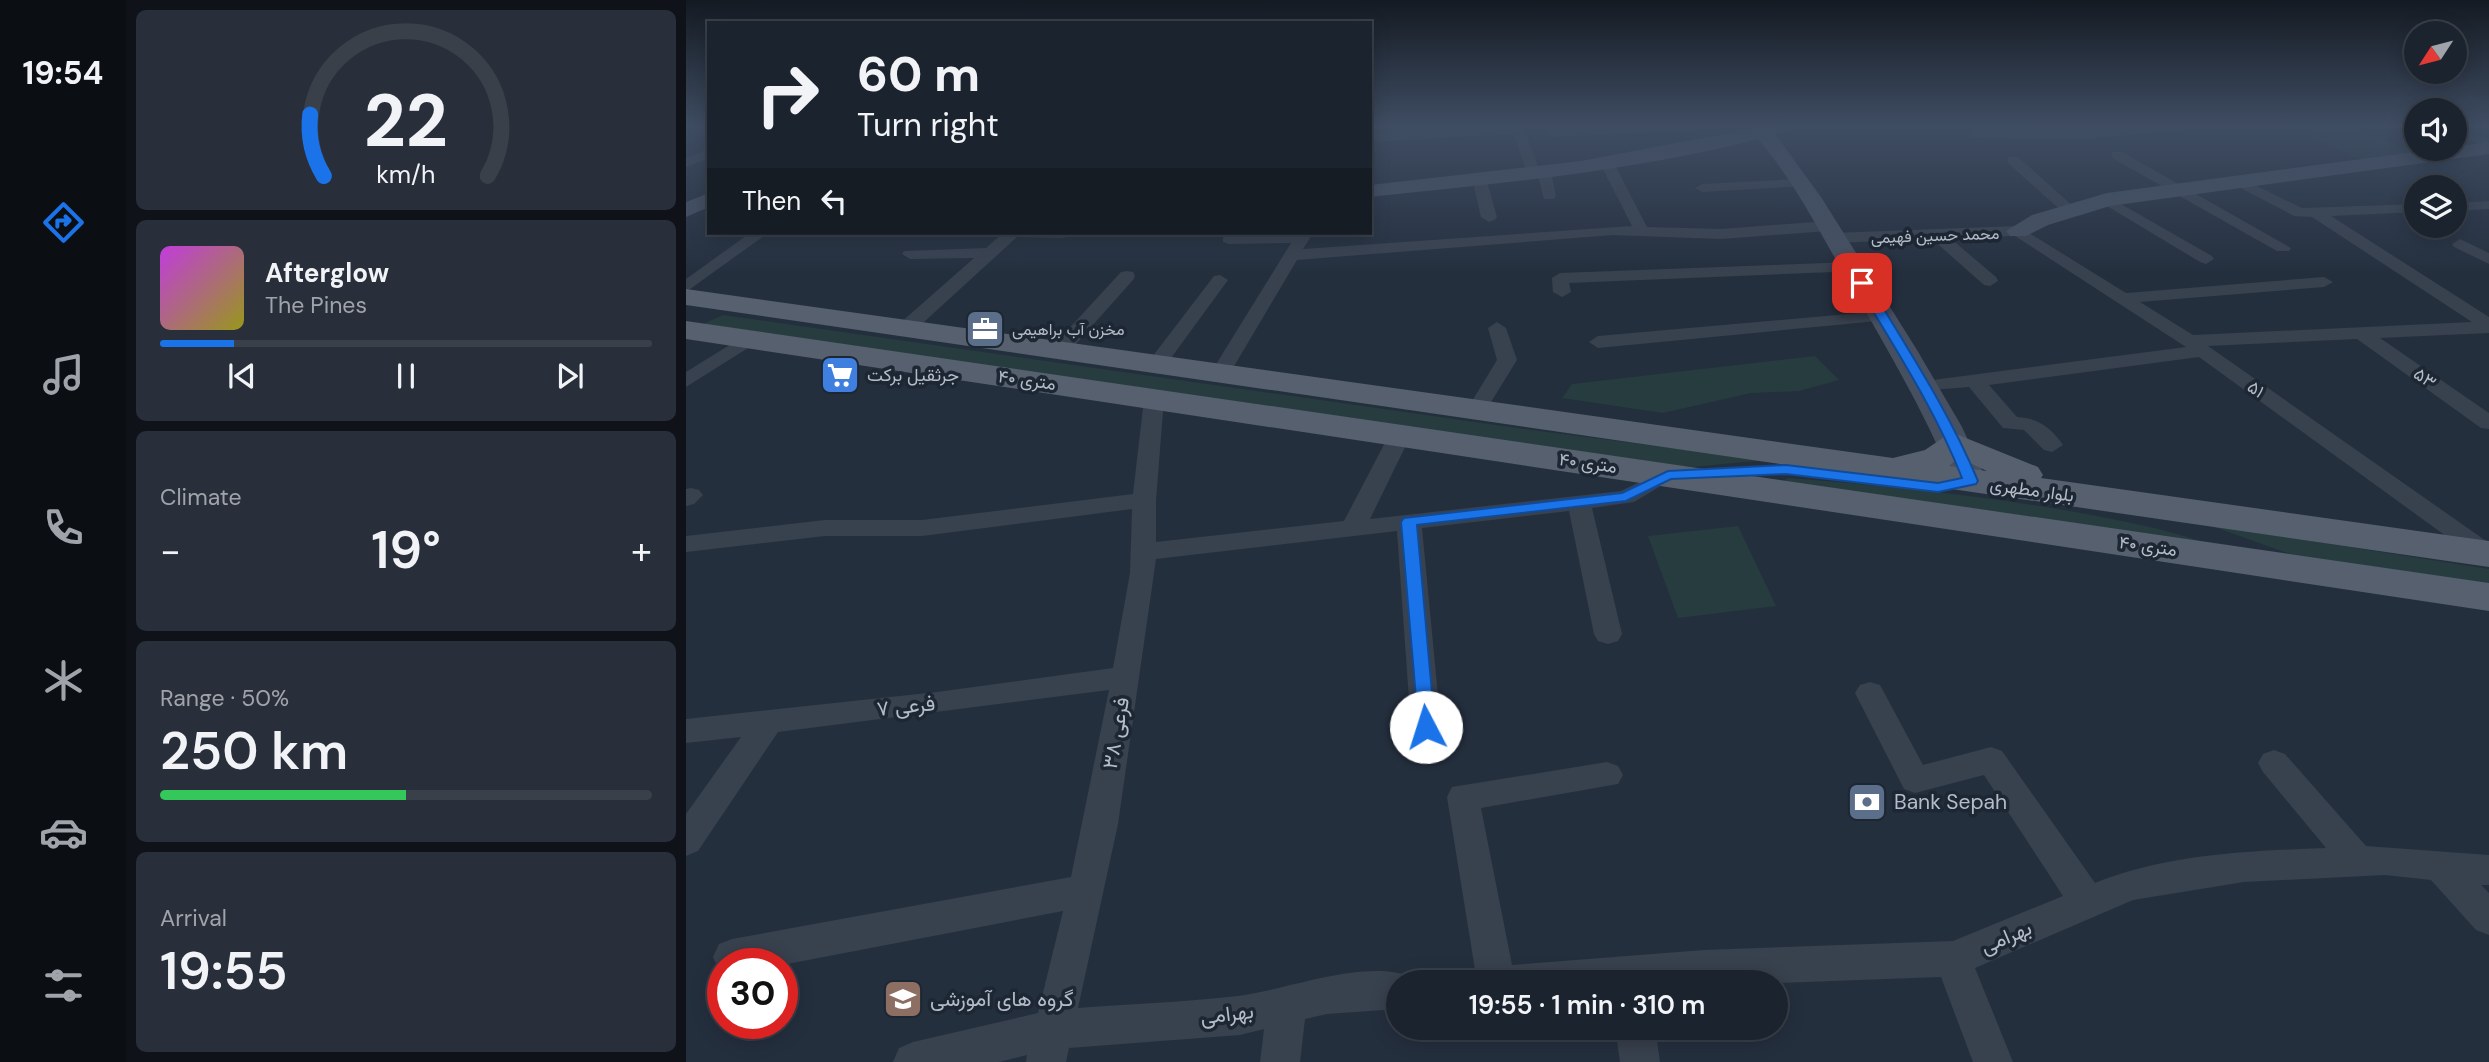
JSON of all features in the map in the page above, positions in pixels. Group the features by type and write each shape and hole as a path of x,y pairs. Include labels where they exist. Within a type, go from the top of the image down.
{"main road":[{"name":"۴۰ متری","path":"686,297 749,322 1155,382 1400,435 2489,597"},
{"name":"۴۰ متری","path":"693,331 749,322 905,329 1059,351 1155,382 1220,374 1970,481"},
{"path":"1883,469 1937,458 1956,444 2001,467 2093,499 2488,554"},
{"path":"1668,475 1786,469 1938,487 1970,481 1993,494 2096,509 2197,531 2303,569"},
{"name":"بلوار مطهری","path":"1970,481 2093,499"}],"street":[{"path":"1372,191 1520,175"},
{"path":"1540,175 1549,196"},
{"path":"1613,175 1642,231"},
{"path":"1794,175 1925,387 1956,444 1970,481"},
{"path":"2029,175 2070,211"},
{"path":"2151,175 2283,248"},
{"name":"محمد حسین فهیمی","path":"1293,255 1450,250 1642,231 1721,234 1831,232 1938,236 2018,231 2108,200 2288,175"},
{"path":"1479,178 1489,217"},
{"path":"2238,181 2299,213 2404,209"},
{"path":"1702,188 1800,183"},
{"path":"2108,200 2206,258"},
{"path":"2467,206 2489,205"},
{"path":"2316,213 2489,326"},
{"name":"۵۱","path":"2018,231 2196,346 2488,554"},
{"path":"686,287 757,235"},
{"path":"905,329 1010,235"},
{"path":"1229,239 1304,236"},
{"path":"1220,374 1304,236"},
{"path":"1938,236 1990,281"},
{"path":"2460,244 2489,259"},
{"path":"910,254 989,253"},
{"path":"1562,292 1560,278 1852,267"},
{"path":"1059,351 1127,276"},
{"path":"1155,382 1220,280"},
{"path":"2123,298 2324,282"},
{"path":"1598,342 1882,316"},
{"path":"686,381 749,322"},
{"path":"1925,387 2196,346 2489,326"},
{"path":"1476,411 1507,360 1497,328"},
{"name":"۵۳","path":"2361,333 2489,423"},
{"path":"1974,380 2011,423 2030,424 2052,445"},
{"name":"فرعی ۳۸","path":"1050,1045 1087,890 1143,573 1144,500 1155,382"},
{"path":"1353,528 1400,435"},
{"path":"1143,552 1626,497 1668,475"},
{"path":"686,544 825,528 922,528 1144,500"},
{"path":"1579,502 1608,634"},
{"path":"1409,522 1426,727"},
{"name":"فرعی ۷","path":"686,731 936,703 1126,677"},
{"path":"1870,693 1915,780 1991,760 2088,903"},
{"path":"686,841 770,720"},
{"path":"2274,763 2359,862"},
{"path":"1494,970 1463,797 1607,775"},
{"name":"بهرامی","path":"1734,970 1838,962 1953,959 2130,885 2244,867 2385,860 2489,870"},
{"path":"2441,866 2489,918"},
{"path":"780,948 1087,890"},
{"path":"1953,959 1993,1062"},
{"name":"بهرامی","path":"913,1062 1050,1045 1240,1015 1327,995 1386,991"},
{"path":"1280,1062 1287,1004"},
{"path":"1637,1040 1640,1062"}],"green space":[{"path":"723,315 1517,428 1766,460 1692,467 1642,463 703,324"},
{"path":"1815,356 1839,380 1799,391 1751,393 1663,413 1562,398 1572,384"},
{"path":"1789,478 1932,492 2075,512 2176,534 2235,554 1777,483"},
{"path":"2209,525 2489,569 2489,584 2290,554"},
{"path":"1738,526 1776,606 1678,618 1648,536"}],"place":[{"name":"مخزن آب براهیمی","path":"985,329"},
{"name":"جرثقیل برکت","path":"840,375"},
{"name":"Bank Sepah","path":"1867,802"},
{"name":"گروه های آموزشی","path":"903,999"}],"route":[{"path":"1426,727 1409,522 1626,497 1668,475 1720,475 1786,469 1938,487 1970,481 1956,444 1925,387 1862,283"}]}
